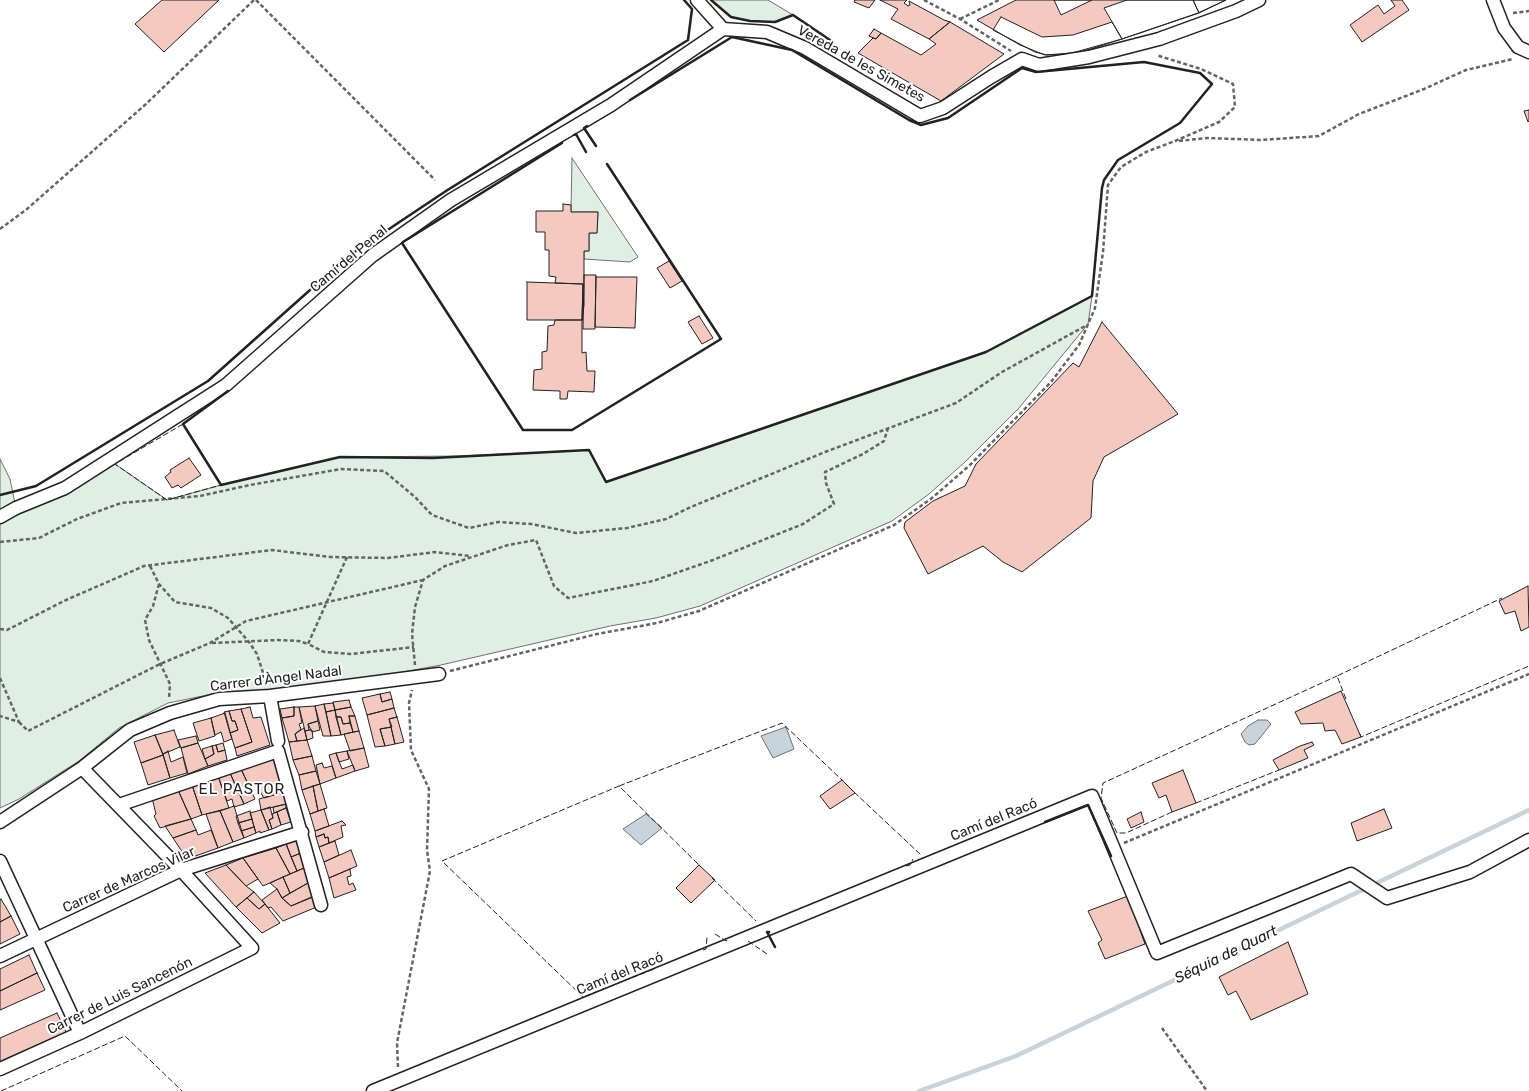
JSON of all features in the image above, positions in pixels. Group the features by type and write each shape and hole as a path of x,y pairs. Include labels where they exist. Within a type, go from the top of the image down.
{"street":[{"path":"697,0 723,29"},
{"path":"1022,59 1039,65 1089,58 1159,38 1219,17 1259,0"},
{"path":"1493,0 1504,28 1525,56"},
{"name":"Vereda de les Simetes","path":"723,29 768,32 805,48 920,116 943,108 991,76 1022,59"},
{"name":"Camí del Penal","path":"0,517 16,508 65,488 226,385 373,255 452,200 611,105 723,29"},
{"name":"Carrer d'Àngel Nadal","path":"0,822 82,768 130,730 170,712 219,699 270,696 438,674"},
{"path":"270,696 278,746 321,905"},
{"path":"118,805 278,746"},
{"path":"82,768 181,870"},
{"name":"Camí del Racó","path":"374,1091 1092,796 1157,953 1351,874 1387,898 1470,872 1529,840"},
{"name":"Carrer de Marcos Vilar","path":"0,956 181,870 302,832"},
{"path":"0,861 80,1033"},
{"name":"Carrer de Luis Sancenón","path":"0,1069 80,1033 252,948 181,870"}],"path":[{"path":"0,229 27,209 146,104 255,0 435,180"},
{"path":"924,0 960,19 1022,59"},
{"path":"960,19 999,0"},
{"path":"438,674 597,634 657,623 699,611 894,525 932,498 970,465 1051,382 1079,345 1095,308 1103,252 1108,185 1121,167 1146,152 1219,122 1235,107 1233,84 1201,69 1131,46"},
{"path":"1176,141 1207,138 1261,140 1319,136 1359,114 1424,89 1466,70 1525,56"},
{"path":"0,542 39,538 77,519 121,503 200,496 341,469 384,471 415,497 432,515 470,528 498,522 531,524 576,533 627,528 666,519 691,506 789,466 956,403 1002,372 1088,324"},
{"path":"0,678 19,722 28,731 160,664 210,643 246,621 423,580 445,566 508,545 536,540 554,586 568,598 653,581 713,560 803,524 834,504 826,483 825,472 863,454 884,441 888,428"},
{"path":"0,629 7,630 66,600 144,566 272,550 347,558 388,558 435,552 471,557"},
{"path":"308,644 347,558"},
{"path":"150,566 159,584 175,602 211,608 228,618 257,654 270,696"},
{"path":"398,1081 397,1043 430,870 427,850 429,789 411,750 409,703 416,677 412,634 415,607 423,580"},
{"path":"159,584 145,620 149,640 170,684 168,695 170,712"},
{"path":"210,643 299,641 324,652 351,654 414,647"},
{"path":"1114,847 1529,674"},
{"path":"0,716 19,722"},
{"path":"1162,1028 1206,1091"}],"green space":[{"path":"711,0 768,0 793,15 775,22 750,21 731,17"},
{"path":"572,158 638,257 630,262 584,259 584,251 589,251 589,233 597,233 598,212 571,212"},
{"path":"1092,296 1088,324 1019,408 965,462 929,494 892,521 700,606 656,618 610,626 441,665 283,694 218,693 168,703 119,728 79,761 19,799 0,808 0,520 67,491 115,464 167,500 221,485 340,457 460,456 589,450 607,482 986,352"},
{"path":"0,459 10,479 16,508 0,517"}],"shaded area":[{"path":"1258,720 1267,720 1271,724 1255,744 1249,745 1241,734 1248,726"},
{"path":"786,727 794,749 773,758 761,736"},
{"path":"646,814 662,828 641,845 623,829"}],"building":[{"path":"162,0 219,0 164,52 135,24"},
{"path":"855,0 875,0 869,8 854,2"},
{"path":"880,0 907,0 904,3 908,6 910,5 909,1 950,22 929,39 891,19 898,9"},
{"path":"1016,0 1226,0 1198,13 1122,39 1072,53 1045,55 1020,45 977,20"},
{"path":"1054,0 1092,0 1061,15"},
{"path":"1127,0 1193,0 1199,13 1122,39 1104,8"},
{"path":"1193,0 1226,0 1199,13"},
{"path":"1391,0 1402,0 1409,10 1362,42 1350,25 1378,5 1384,14 1395,6"},
{"path":"1001,17 1042,37 1073,35 1112,22 1122,39 1075,54 1047,55 1035,52 993,30"},
{"path":"950,22 1004,54 941,101 858,53 881,33 921,55 936,44 929,39"},
{"path":"874,29 881,33 876,39 869,36"},
{"path":"1529,110 1529,121 1528,122 1524,111"},
{"path":"563,204 571,205 571,212 598,212 597,233 589,233 589,251 584,251 584,305 582,322 582,353 586,352 587,371 595,371 594,392 568,391 567,399 560,399 560,391 533,390 534,370 542,369 542,352 547,351 548,326 554,325 555,320 582,320 583,284 555,283 556,277 549,276 549,250 545,250 545,232 536,232 536,211 563,211"},
{"path":"669,261 682,281 670,288 657,268"},
{"path":"584,275 596,275 595,329 583,329"},
{"path":"596,277 637,277 635,328 595,327"},
{"path":"527,282 583,284 582,320 527,320"},
{"path":"699,316 713,338 702,344 688,322"},
{"path":"1102,322 1178,414 1104,457 1093,481 1091,518 1022,572 1003,562 983,546 928,574 904,528 905,522 933,501 965,486 976,464 1073,363 1079,367"},
{"path":"189,458 201,475 181,488 178,485 172,488 165,477 171,472 170,470"},
{"path":"1528,586 1529,627 1521,631 1515,611 1505,614 1499,601"},
{"path":"1341,691 1361,737 1342,744 1335,730 1325,731 1323,723 1301,724 1295,712"},
{"path":"390,692 392,699 382,702 380,694"},
{"path":"380,694 382,702 392,699 394,708 367,715 362,698"},
{"path":"349,700 351,707 335,710 333,702"},
{"path":"333,703 335,710 326,712 324,704"},
{"path":"324,704 331,736 323,736 315,706"},
{"path":"315,706 318,721 308,724 309,730 305,731 299,707"},
{"path":"250,707 253,718 261,717 270,745 237,756 235,748 252,742 241,709"},
{"path":"294,707 299,707 302,723 299,724 301,729 295,734 297,741 289,742 282,718 294,716"},
{"path":"294,707 294,716 282,718 280,709"},
{"path":"351,707 355,716 349,716 350,723 343,724 341,717 336,717 335,710"},
{"path":"394,708 397,717 389,719 392,727 380,729 385,746 375,747 367,715"},
{"path":"241,709 252,742 235,748 230,733 238,730 235,721 232,721 229,711"},
{"path":"335,710 341,735 331,736 326,712"},
{"path":"229,711 232,721 235,721 238,730 230,733 224,712"},
{"path":"225,713 232,739 224,742 221,732 215,735 211,718"},
{"path":"349,716 355,716 359,731 353,732"},
{"path":"336,717 341,717 343,724 350,723 353,732 341,735"},
{"path":"397,717 404,742 395,744 389,719"},
{"path":"211,718 215,736 199,741 193,723"},
{"path":"318,721 320,730 312,732 308,724"},
{"path":"391,727 395,744 385,746 380,729"},
{"path":"304,728 307,740 297,741 295,734"},
{"path":"174,730 180,747 163,754 155,735"},
{"path":"312,730 313,738 307,740 305,731"},
{"path":"359,731 364,748 350,751 344,734"},
{"path":"155,735 163,755 141,763 134,742"},
{"path":"196,736 198,743 181,748 178,740"},
{"path":"307,740 312,756 293,760 289,742"},
{"path":"1312,742 1314,745 1304,750 1308,758 1279,770 1273,760"},
{"path":"198,743 208,766 188,774 181,748"},
{"path":"223,743 225,750 218,752 216,745"},
{"path":"216,745 218,752 225,750 227,760 208,766 205,759 214,754 212,746"},
{"path":"212,746 214,754 205,759 202,749"},
{"path":"364,748 369,767 355,771 347,751"},
{"path":"168,751 171,762 183,757 187,773 170,778 163,754"},
{"path":"347,751 349,759 339,762 336,753"},
{"path":"336,753 342,769 353,765 355,771 336,778 329,755"},
{"path":"163,755 170,778 148,785 141,763"},
{"path":"312,756 316,771 299,775 293,760"},
{"path":"274,758 284,792 264,798 255,783 249,786 241,769"},
{"path":"322,763 324,768 332,766 336,778 320,784 316,765"},
{"path":"241,769 255,799 244,804 230,773"},
{"path":"1183,770 1196,803 1172,812 1166,795 1159,798 1152,783"},
{"path":"316,771 320,784 302,790 299,775"},
{"path":"230,773 244,804 234,807 232,799 227,801 218,776"},
{"path":"218,776 229,808 202,815 192,785"},
{"path":"842,780 855,793 830,809 820,796"},
{"path":"320,784 327,808 318,811 313,786"},
{"path":"192,785 202,815 191,819 178,790"},
{"path":"313,786 318,811 310,814 302,790"},
{"path":"178,790 191,819 160,828 154,816 156,814 152,798"},
{"path":"284,792 287,804 261,810 259,799"},
{"path":"286,804 286,808 274,813 273,807"},
{"path":"234,806 244,838 233,842 220,811"},
{"path":"270,807 273,818 269,820 272,829 269,830 261,810"},
{"path":"286,808 291,822 281,825 277,812"},
{"path":"324,809 329,826 315,831 310,814"},
{"path":"1384,809 1392,828 1357,841 1351,823"},
{"path":"261,810 269,830 256,833 250,813"},
{"path":"220,811 233,842 218,848 206,814"},
{"path":"250,811 252,819 238,823 236,816"},
{"path":"277,812 281,825 272,829 269,820 273,818 272,814"},
{"path":"1141,812 1144,822 1131,828 1127,819"},
{"path":"191,819 196,830 173,838 165,826"},
{"path":"252,819 254,827 241,831 238,823"},
{"path":"342,821 346,825 341,826 343,837 329,843 328,837 325,838 324,834 316,837 315,831"},
{"path":"254,827 256,833 244,838 241,831"},
{"path":"196,830 198,835 211,830 218,848 187,859 173,838"},
{"path":"324,834 325,838 328,837 329,843 319,847 316,837"},
{"path":"297,840 301,853 291,857 286,843"},
{"path":"335,841 339,855 324,862 319,847"},
{"path":"286,844 297,871 290,874 276,848"},
{"path":"276,848 290,874 263,886 243,858"},
{"path":"351,850 357,866 329,878 324,862"},
{"path":"301,853 304,868 297,871 291,857"},
{"path":"243,858 258,879 246,886 226,865"},
{"path":"226,865 254,892 236,907 205,873"},
{"path":"699,865 715,880 691,903 676,888"},
{"path":"304,868 308,883 290,893 283,877"},
{"path":"350,869 351,876 347,877 349,885 353,883 356,890 334,898 329,878"},
{"path":"283,877 290,893 282,898 277,889 270,883"},
{"path":"308,883 313,897 291,906 282,898"},
{"path":"277,889 282,898 291,906 316,895 319,906 283,921 262,900"},
{"path":"254,892 265,904 259,909 247,898"},
{"path":"1128,896 1145,944 1105,959 1098,943 1102,940 1088,911"},
{"path":"247,898 259,909 265,904 280,923 262,933 236,907"},
{"path":"0,900 11,916 0,922"},
{"path":"11,916 20,934 0,944 0,922"},
{"path":"1288,942 1308,994 1251,1020 1236,991 1228,995 1219,977"},
{"path":"29,955 37,973 0,991 0,969"},
{"path":"37,973 45,990 0,1010 0,991"},
{"path":"57,1013 66,1032 68,1032 0,1062 0,1038"}],"waterway":[{"name":"Séquia de Quart","path":"919,1091 1016,1056 1529,810"}],"fence":[{"path":"183,424 115,464 167,500 221,485"},
{"path":"1346,699 1337,676 1502,598"},
{"path":"1360,734 1361,737 1529,666"},
{"path":"1172,812 1126,833 1117,833 1101,798 1103,783 1337,676"},
{"path":"619,786 782,723 843,781"},
{"path":"1196,803 1279,770"},
{"path":"654,969 583,997 442,861 619,786 701,867"},
{"path":"854,792 921,855"},
{"path":"906,866 910,865 913,859"},
{"path":"712,878 756,921"},
{"path":"715,934 726,941 728,940"},
{"path":"703,950 706,949 707,937"},
{"path":"748,941 767,954"},
{"path":"1,1091 125,1036 182,1091"}],"wall":[{"path":"0,495 36,486 208,381 347,257 446,191 688,40 692,9 684,0"},
{"path":"711,0 731,17 750,21 775,22 793,15 830,40"},
{"path":"228,391 183,424 221,485 340,457 433,458 589,450 606,482 986,352 1092,296 1104,180 1118,160 1180,123 1212,84 1200,73 1144,62 1036,72 1022,68 948,118 921,125 909,120 792,50 732,37 630,100"},
{"path":"587,126 584,128 596,146"},
{"path":"574,135 576,134 586,152"},
{"path":"403,242 562,143"},
{"path":"402,243 523,430 572,430 721,339 607,164"},
{"path":"1045,822 1088,805 1111,856"},
{"path":"769,932 767,932 775,947"}],"district":[{"name":"EL PASTOR","path":"242,790"}]}
